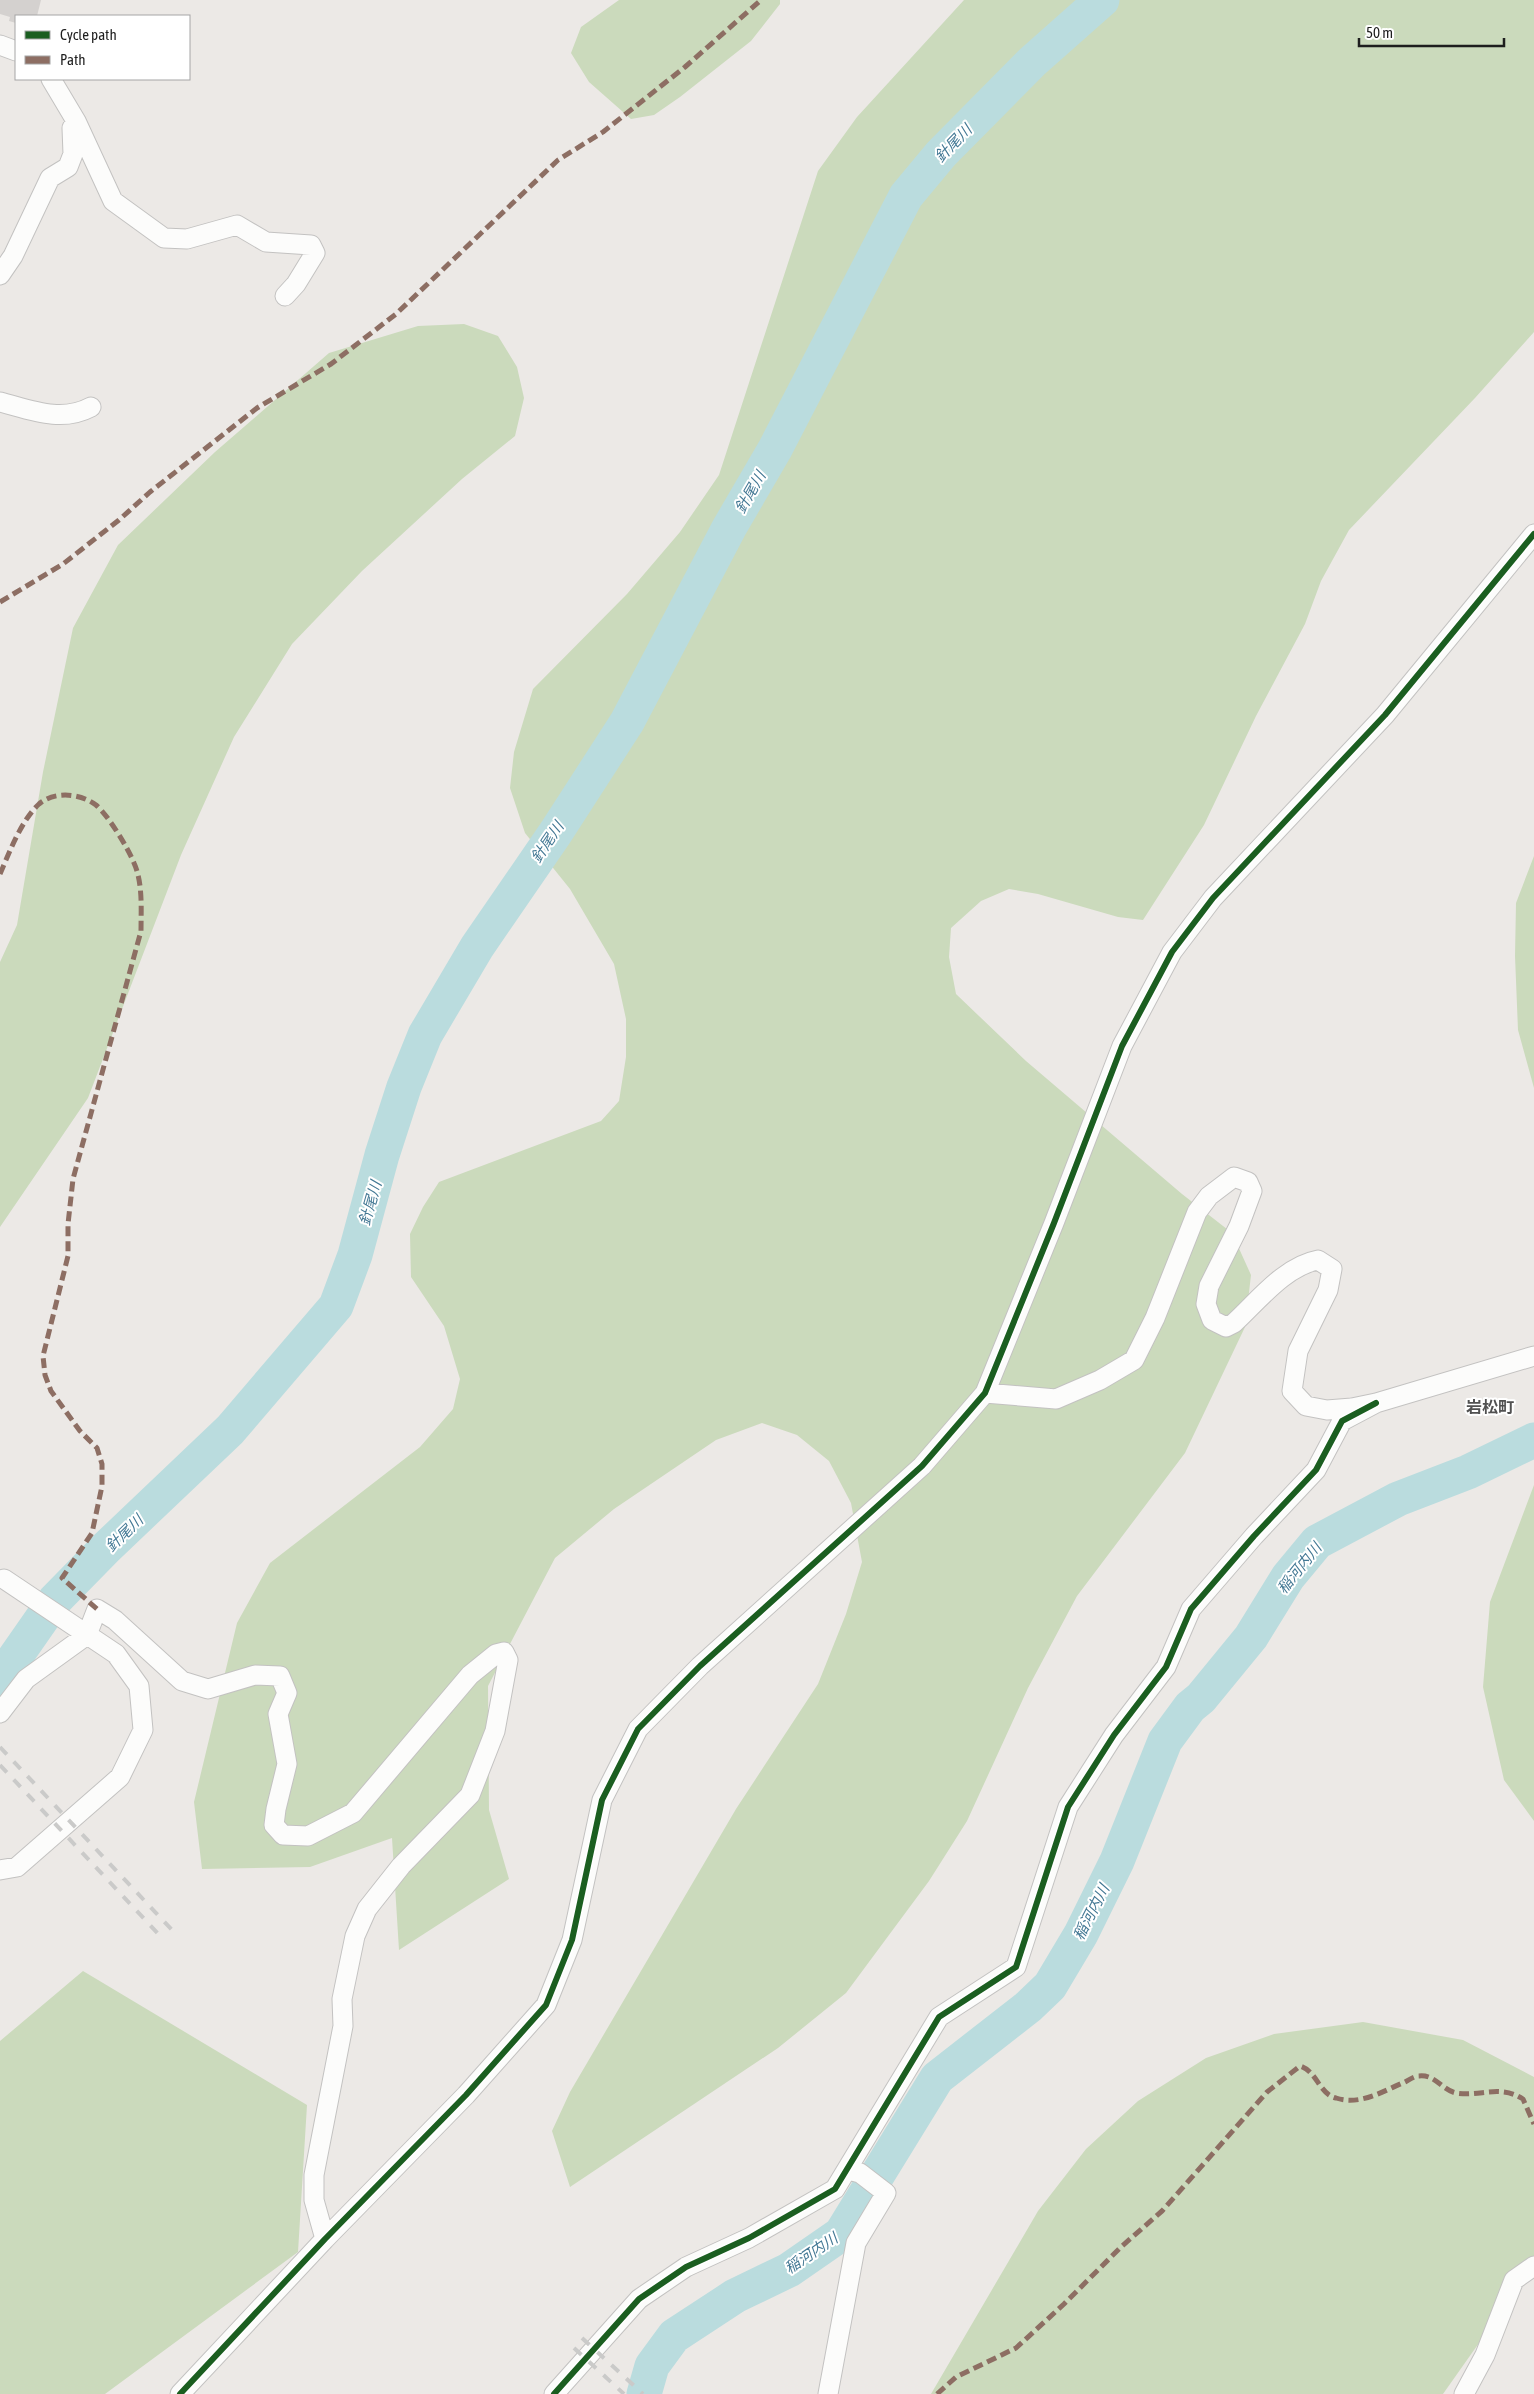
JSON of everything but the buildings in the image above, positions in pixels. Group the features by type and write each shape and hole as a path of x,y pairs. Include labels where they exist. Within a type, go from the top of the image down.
{"street":[{"path":"0,44 15,51"},
{"path":"52,80 76,121 113,201 164,238 187,239 237,225 266,242 311,246 315,253 296,284 285,296"},
{"path":"0,275 13,256 50,178 68,167 73,154 72,128 76,121"},
{"path":"0,402 51,416 80,413 92,407"},
{"path":"180,2394 325,2239 466,2095 546,2005 572,1940 602,1800 638,1729 700,1666 922,1466 985,1393 1054,1223 1122,1046 1172,952 1213,898 1385,715 1534,534"},
{"path":"985,1393 1056,1399 1100,1380 1134,1360 1155,1318 1197,1212 1209,1196 1234,1177 1248,1182 1252,1191 1239,1226 1209,1286 1206,1304 1212,1320 1226,1327 1234,1323 1276,1283 1305,1262 1318,1260 1332,1269 1328,1290 1298,1351 1292,1391 1306,1406 1327,1410 1376,1403 1534,1356"},
{"path":"554,2394 639,2299 686,2267 749,2238 835,2189 855,2172 939,2017 1016,1967 1068,1806 1114,1735 1166,1667 1191,1610 1254,1536 1316,1470 1342,1421 1376,1403"},
{"path":"0,1870 17,1867 120,1777 143,1730 139,1686 116,1654 4,1579"},
{"path":"0,1713 26,1679 83,1632 97,1610 115,1620 182,1681 208,1689 255,1675 280,1676 287,1693 278,1714 287,1764 274,1825 283,1835 308,1836 353,1813 470,1675 496,1654 504,1652 508,1660 495,1731 470,1795 401,1866 367,1909 355,1936 342,1999 343,2026 314,2174 314,2200 325,2239"},
{"path":"828,2394 856,2243 886,2193 855,2172"},
{"path":"1464,2394 1485,2355 1514,2280 1534,2266"}],"green space":[{"path":"619,0 780,0 780,4 751,41 680,97 654,115 631,119 589,82 571,53 581,27"},
{"path":"964,0 1534,0 1534,332 1475,398 1349,530 1321,581 1305,624 1256,716 1204,825 1143,920 1118,917 1038,894 1009,889 981,901 951,928 949,957 956,994 1026,1061 1182,1194 1232,1233 1251,1275 1245,1327 1185,1453 1077,1596 1028,1688 967,1821 929,1881 846,1993 778,2048 570,2187 552,2131 570,2092 736,1809 818,1684 846,1614 862,1562 851,1503 829,1461 797,1435 762,1423 716,1440 614,1509 555,1558 488,1686 489,1810 509,1879 399,1950 392,1838 310,1867 202,1869 194,1802 237,1623 270,1563 420,1447 453,1409 460,1379 444,1326 411,1277 410,1234 423,1207 439,1182 601,1121 619,1101 626,1057 626,1019 614,964 570,889 525,833 510,788 514,752 533,689 627,594 680,532 719,475 818,171 857,117"},
{"path":"464,324 498,336 517,367 524,398 515,436 462,479 362,571 292,644 234,737 181,855 88,1098 0,1227 0,962 17,925 43,772 73,628 118,545 215,452 329,353 418,326"},
{"path":"1534,856 1534,1088 1518,1030 1515,956 1516,903"},
{"path":"1534,1485 1534,1821 1504,1780 1483,1687 1490,1602"},
{"path":"83,1971 307,2105 298,2252 105,2394 0,2394 0,2041"},
{"path":"1363,2022 1463,2040 1534,2077 1534,2265 1443,2394 931,2394 1038,2211 1086,2149 1138,2101 1206,2058 1274,2034"}],"waterway":[{"name":"針尾川","path":"0,1679 55,1600 107,1547 230,1430 336,1306 355,1255 382,1155 404,1087 425,1035 477,947 556,832 627,722 729,528 775,449 906,196 941,154 1032,62 1102,0"},
{"name":"稲河内川","path":"644,2394 652,2366 674,2336 735,2296 789,2270 841,2234 937,2078 1028,2007 1050,1986 1081,1934 1117,1861 1165,1741 1190,1707 1201,1698 1251,1637 1288,1577 1317,1542 1398,1499 1468,1472 1534,1440"}],"railway":[{"path":"0,1747 173,1931"},
{"path":"0,1765 164,1940"},
{"path":"582,2338 643,2394"},
{"path":"574,2348 624,2394"}],"marked path":[{"path":"0,602 63,564 119,520 150,492 257,408 331,364 396,314 558,160 603,132 685,67 761,0"},
{"path":"0,874 16,837 33,811 45,800 59,795 67,795 90,801 101,810 117,832 131,857 139,879 141,931 73,1179 68,1224 68,1256 43,1356 45,1375 51,1391 80,1431 97,1448 102,1464 102,1486 92,1533 62,1578 97,1609"},
{"path":"937,2394 956,2377 1016,2348 1064,2304 1121,2247 1162,2211 1267,2092 1300,2066 1306,2069 1330,2096 1345,2100 1363,2099 1419,2076 1430,2077 1456,2093 1506,2092 1523,2099 1534,2124"}],"cycle path":[{"path":"180,2394 325,2239 466,2095 546,2005 572,1940 602,1800 638,1729 700,1666 922,1466 985,1393 1054,1223 1122,1046 1172,952 1213,898 1385,715 1534,534"},
{"path":"554,2394 639,2299 686,2267 749,2238 835,2189 939,2017 1016,1967 1068,1807 1114,1735 1166,1667 1191,1609 1254,1536 1316,1470 1342,1421 1376,1403"}],"district":[{"name":"岩松町","path":"1490,1407"}]}
